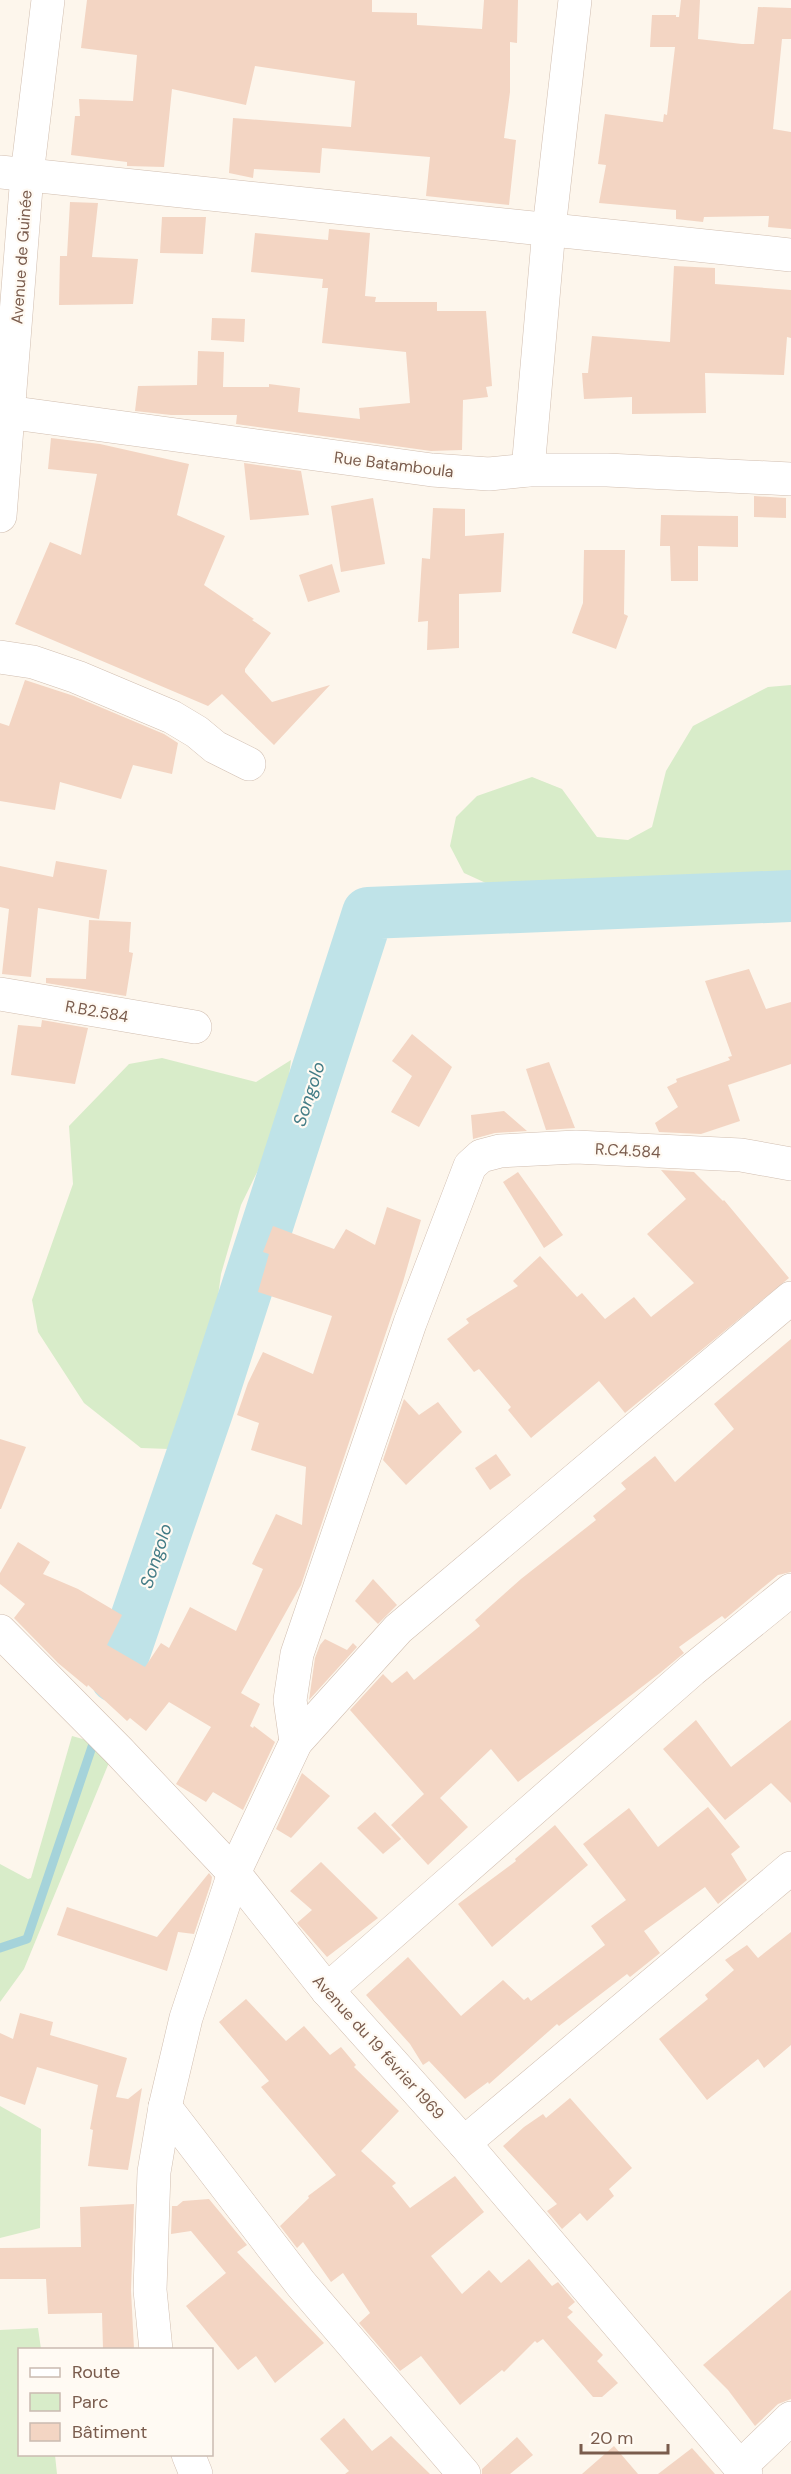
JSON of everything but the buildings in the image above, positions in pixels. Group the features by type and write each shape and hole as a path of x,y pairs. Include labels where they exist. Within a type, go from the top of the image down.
{"street":[{"name":"Avenue de Guinée","path":"0,516 13,174 48,0"},
{"path":"528,470 549,229 575,0"},
{"path":"13,174 791,255"},
{"name":"Rue Batamboula","path":"5,412 432,470 489,474 528,470 607,470 791,479"},
{"path":"0,657 33,662 77,677 172,717 197,732 215,747 249,764"},
{"name":"R.B2.584","path":"0,994 195,1027"},
{"name":"R.C4.584","path":"296,1742 290,1700 297,1654 410,1323 470,1166 481,1156 500,1151 576,1147 741,1155 791,1164"},
{"path":"156,2348 150,2290 154,2172 165,2107 186,2018 234,1873 296,1742 398,1629 791,1298"},
{"path":"327,1990 692,1670 791,1590"},
{"name":"Avenue du 19 février 1969","path":"0,1631 118,1750 234,1873 327,1990 464,2143 743,2470"},
{"path":"464,2143 791,1868"},
{"path":"165,2107 301,2284 464,2474"},
{"path":"743,2470 791,2418"},
{"path":"189,2456 196,2474"}],"green space":[{"path":"791,685 791,885 569,892 488,884 464,873 450,846 456,817 477,796 532,777 562,789 597,837 628,840 652,827 666,771 693,726 768,687"},
{"path":"162,1058 256,1082 291,1060 284,1117 241,1205 221,1274 203,1408 192,1436 169,1449 141,1448 84,1403 38,1332 32,1300 73,1184 69,1126 129,1064"},
{"path":"72,1736 115,1748 24,1969 0,2002 0,1864 28,1879 31,1878"},
{"path":"0,2106 41,2129 40,2228 0,2238"},
{"path":"38,2328 41,2348 18,2348 18,2456 55,2456 57,2474 0,2474 0,2330"}],"waterway":[{"name":"Songolo","path":"116,1677 208,1409 368,913 791,896"},
{"path":"0,1948 27,1939 95,1738"}]}
